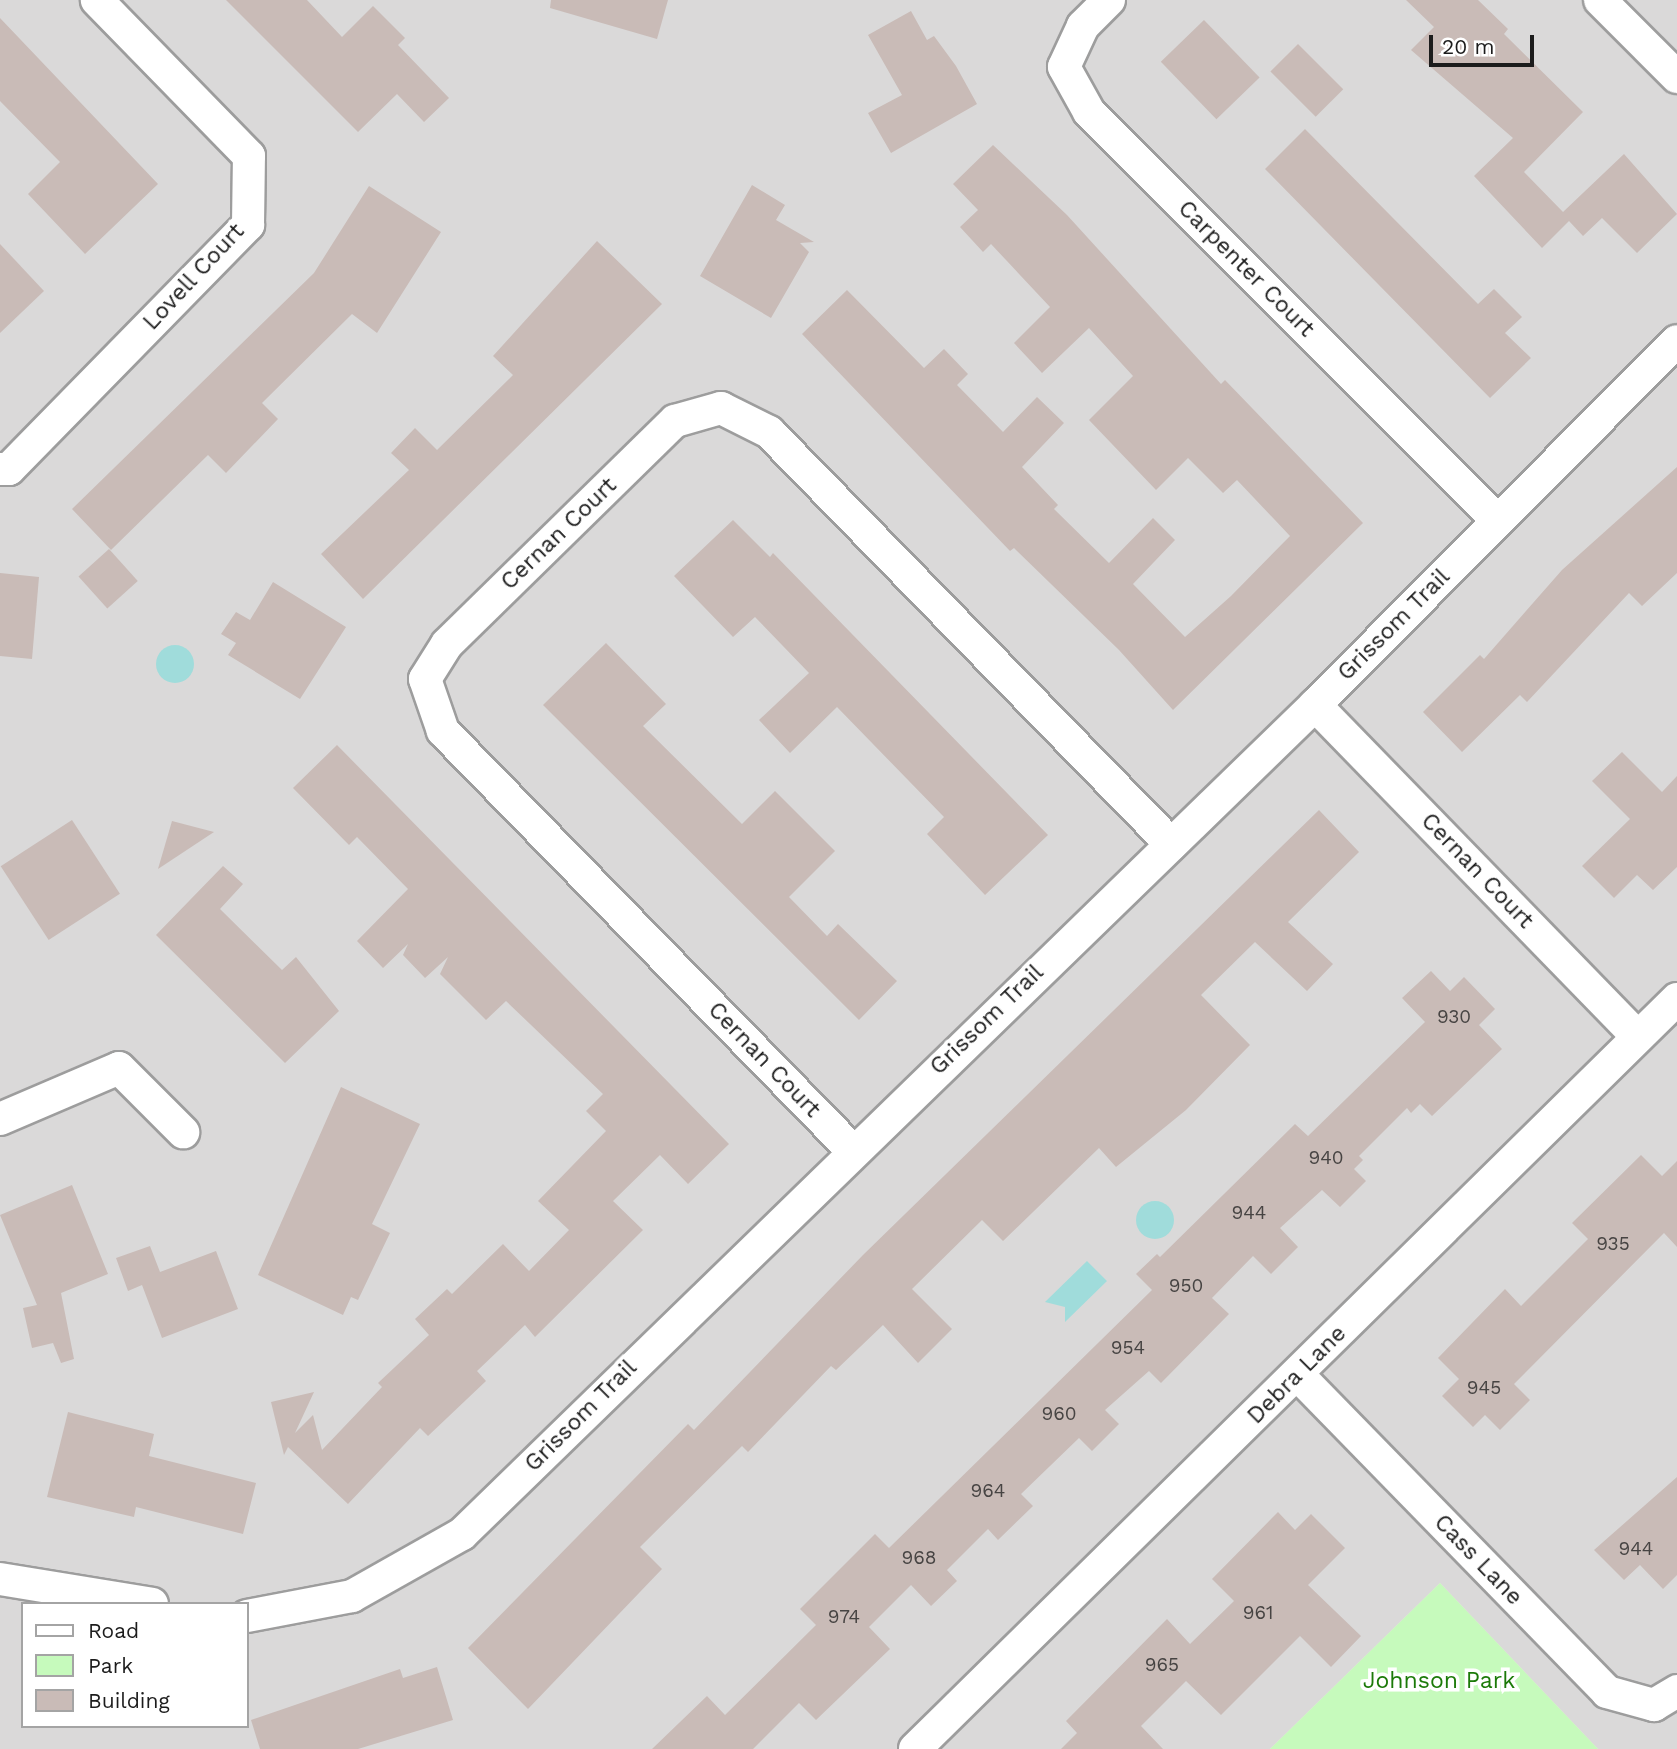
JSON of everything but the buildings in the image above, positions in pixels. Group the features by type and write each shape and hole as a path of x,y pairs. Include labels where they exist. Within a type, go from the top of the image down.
{"street":[{"name":"Lovell Court","path":"0,469 9,469 247,225 249,156 97,0"},
{"name":"Carpenter Court","path":"1109,0 1083,26 1064,67 1089,112 1498,521"},
{"path":"1600,0 1677,77"},
{"name":"Grissom Trail","path":"248,1616 352,1596 462,1534 852,1150 1315,705 1677,341"},
{"name":"Cernan Court","path":"852,1150 443,732 425,679 447,644 675,421 721,408 769,432 1171,844"},
{"name":"Cernan Court","path":"1315,705 1638,1037"},
{"name":"Debra Lane","path":"915,1749 1677,999"},
{"path":"0,1119 120,1069 183,1132"},
{"name":"Cass Lane","path":"1297,1374 1607,1692 1654,1704 1677,1691"},
{"path":"0,1579 140,1602"}],"shaded area":[{"path":"0,0 1677,0 1677,1749 1598,1749 1440,1583 1270,1749 0,1749"}],"green space":[{"name":"Johnson Park","path":"1440,1583 1598,1749 1270,1749"}],"water":[{"path":"175,645 188,651 194,664 188,677 175,683 162,677 156,664 162,651"},
{"path":"1155,1201 1169,1206 1174,1220 1169,1234 1155,1239 1141,1234 1136,1220 1141,1206"},
{"path":"1087,1261 1107,1281 1065,1322 1065,1307 1045,1302"}]}
